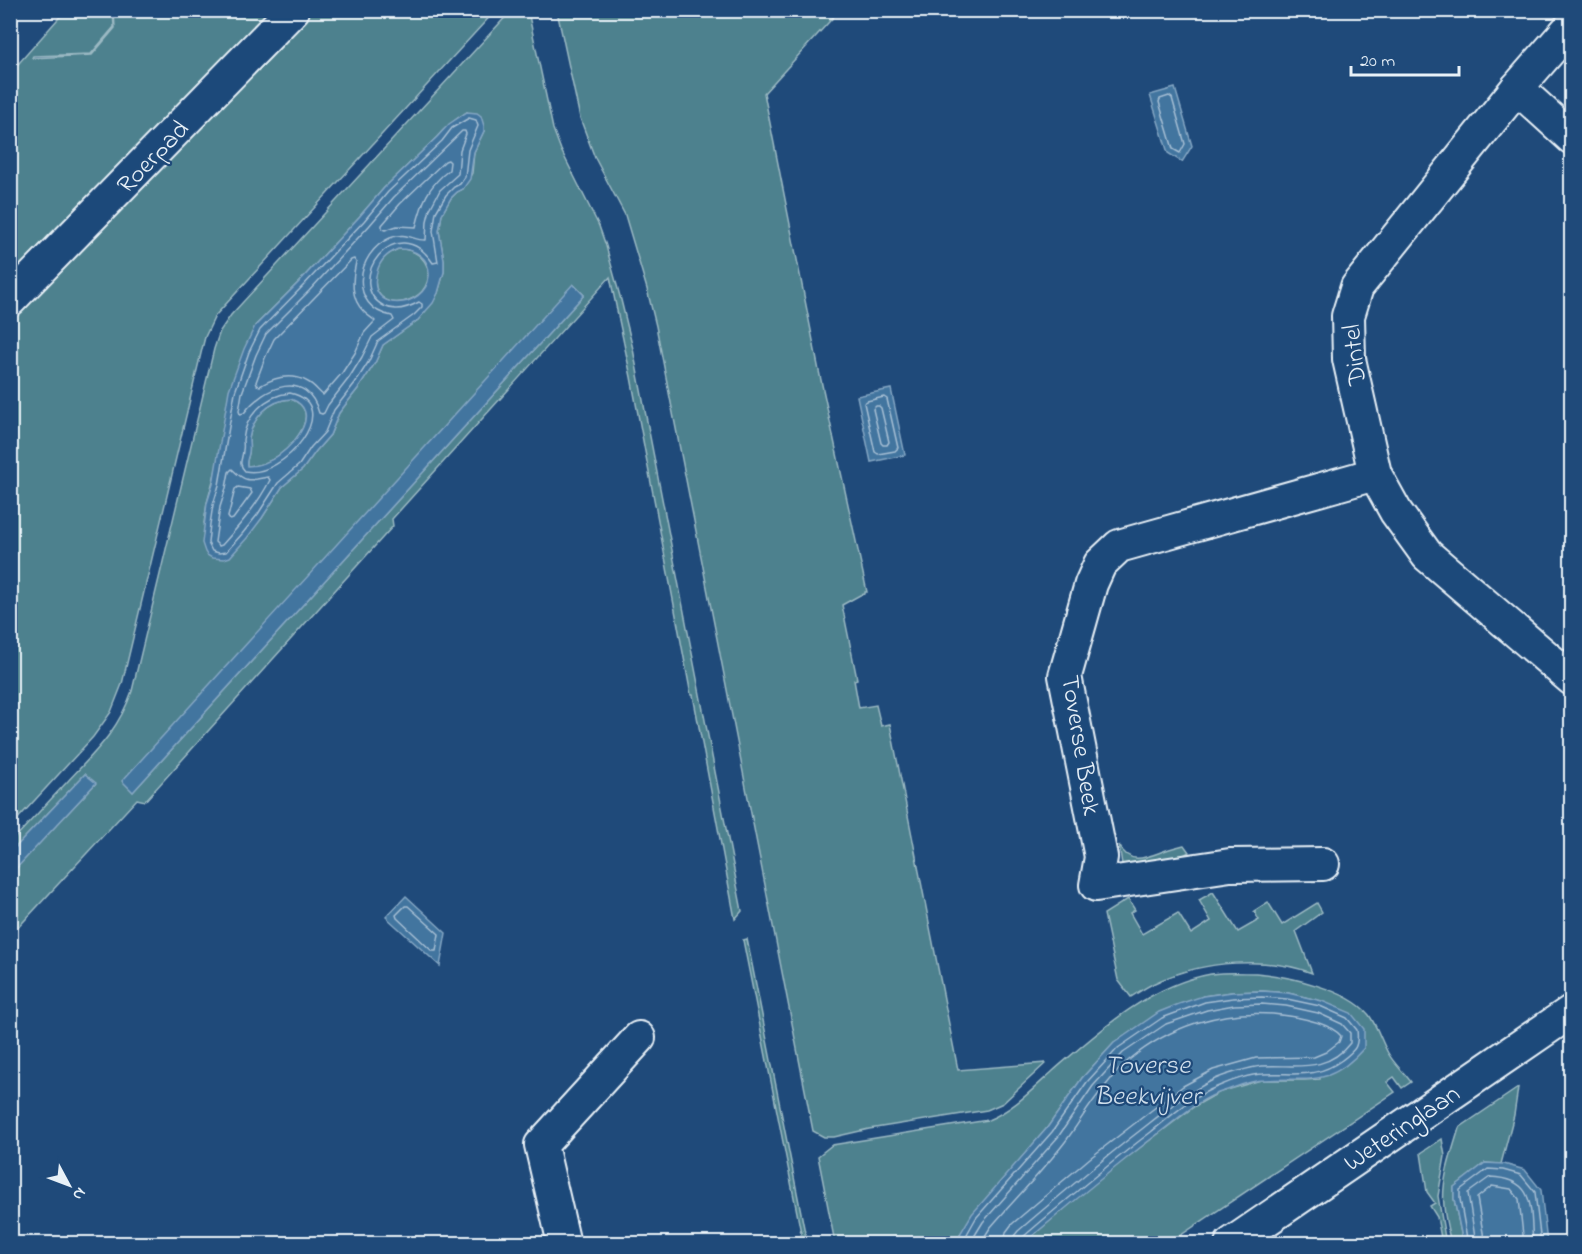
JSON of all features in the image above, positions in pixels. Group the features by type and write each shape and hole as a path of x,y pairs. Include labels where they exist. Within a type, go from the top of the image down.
{"street":[{"name":"Roerpad","path":"10,300 293,10"},
{"name":"Dintel","path":"1572,25 1517,88 1357,287 1348,316 1349,359 1375,474 1396,512 1427,555 1572,679"},
{"path":"1517,88 1572,138"},
{"name":"Toverse Beek","path":"1323,864 1230,865 1096,885 1101,858 1065,676 1090,584 1100,564 1119,546 1375,474"},
{"name":"Weteringlaan","path":"1230,1244 1572,1011"},
{"path":"564,1244 541,1145 639,1038"}],"green space":[{"path":"65,11 113,11 114,27 91,54 33,56 32,58 92,55 115,28 114,11 278,11 11,287 11,72"},
{"path":"308,11 495,11 215,316 205,337 122,684 111,712 93,737 11,826 11,317"},
{"path":"511,11 528,11 553,129 599,226 633,349 742,911 735,919 610,277 392,519 393,526 145,801 137,799 11,935 10,874 95,784 85,774 11,852 11,842 105,740 120,718 132,691 214,349 220,331 231,315","holes":["467,112 484,131 474,152 472,173 463,189 451,198 442,214 439,231 444,272 438,293 418,320 383,345 375,363 339,413 330,435 303,469 282,487 262,518 230,556 204,523 207,503 255,326 299,282 384,188 448,126","574,285 584,295 133,792 123,781"]},
{"path":"557,11 839,11 764,93 819,371 867,592 842,605 857,679 854,680 859,708 876,705 881,726 890,724 958,1070 1046,1063 1003,1103 987,1110 834,1137 824,1137 813,1131 656,326 625,215 595,158 580,118"},
{"path":"398,249 410,250 418,255 425,262 428,278 419,294 409,300 394,303 381,296 375,281 377,269 383,259"},
{"path":"291,399 300,404 305,411 303,427 298,435 286,450 272,460 247,466 249,439 258,417 276,403"},
{"path":"1119,845 1132,858 1149,856 1184,845 1189,852 1145,878 1122,864"},
{"path":"1213,892 1238,932 1259,920 1254,911 1268,902 1282,925 1317,903 1322,912 1296,931 1312,973 1275,964 1215,965 1176,974 1152,984 1131,997 1118,980 1104,914 1128,899 1135,910 1130,913 1142,934 1178,913 1191,934 1211,921 1199,900"},
{"path":"747,939 807,1243 803,1243 743,940"},
{"path":"1256,973 1317,985 1359,1006 1372,1019 1390,1057 1411,1082 1402,1088 1394,1077 1387,1082 1395,1092 1169,1243 1024,1243 1104,1175 1195,1106 1220,1092 1261,1080 1320,1079 1322,1001 1288,993 1262,991 1203,996 1114,1043 1082,1078 1047,1128 960,1234 964,1243 835,1243 818,1156 832,1145 988,1120 1014,1105 1107,1026 1146,999 1167,988 1211,974"},
{"path":"1518,1088 1514,1115 1501,1164 1485,1163 1454,1187 1454,1199 1463,1243 1451,1243 1443,1196 1459,1128"},
{"path":"1442,1139 1445,1156 1438,1196 1446,1244 1442,1243 1437,1217 1430,1206 1435,1203 1427,1192 1421,1153"}],"water":[{"path":"1175,88 1192,146 1182,162 1168,153 1150,95"},
{"path":"467,112 477,113 481,116 484,131 474,152 470,179 463,189 451,198 442,214 439,231 444,272 433,303 418,320 383,345 375,363 339,413 330,435 303,469 282,487 247,538 230,557 212,558 205,552 202,543 207,503 213,484 229,390 255,326 299,282 384,188 449,124","holes":["398,249 410,250 420,255 427,264 429,276 418,296 408,301 387,301 380,295 376,286 377,272 387,255","291,399 300,404 305,411 303,427 298,435 286,450 272,460 247,466 249,439 258,417 276,403"]},
{"path":"573,284 584,295 133,792 122,781"},
{"path":"891,389 905,455 871,462 857,396"},
{"path":"85,774 96,783 11,874 11,852"},
{"path":"406,896 446,933 440,966 386,917"},
{"name":"Toverse Beekvijver","path":"1262,991 1288,993 1322,1001 1351,1013 1364,1029 1364,1048 1352,1061 1329,1075 1307,1079 1254,1081 1215,1094 1198,1103 1024,1243 964,1243 960,1234 972,1214 1047,1128 1082,1078 1114,1043 1159,1012 1179,1004 1203,996"},
{"path":"1485,1163 1504,1164 1525,1170 1541,1190 1547,1243 1463,1243 1454,1199 1454,1187"}]}
